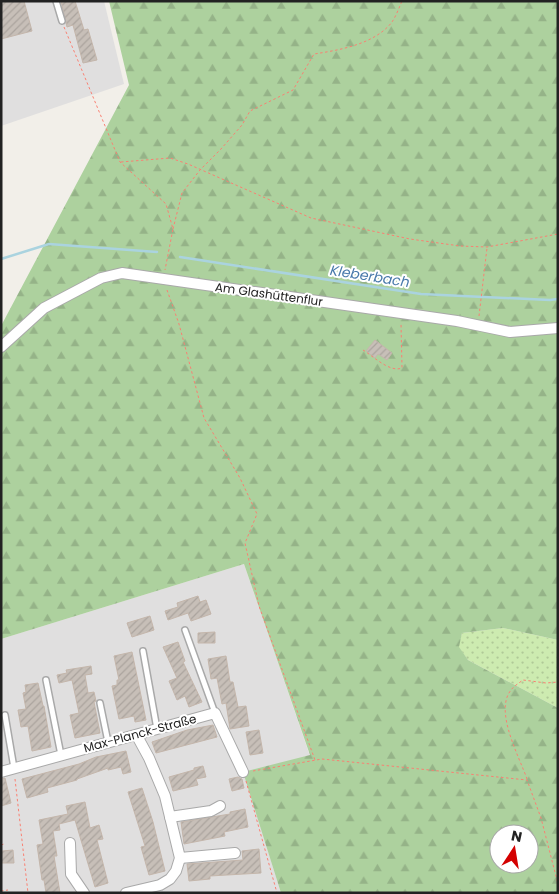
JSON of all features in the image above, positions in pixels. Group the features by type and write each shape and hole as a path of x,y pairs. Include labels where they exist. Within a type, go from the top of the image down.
{"street":[{"name":"Am Glashüttenflur","path":"1,347 44,308 101,278 122,274 163,278 457,320 510,332 558,328"},
{"name":"Max-Planck-Straße","path":"1,772 215,713"},
{"path":"215,713 244,772"},
{"path":"126,893 160,885 170,879 176,871 180,858 161,789 149,758 137,736"},
{"path":"170,817 211,811 220,806"},
{"path":"70,843 71,874 84,893"},
{"path":"180,858 235,853"}],"lane":[{"path":"56,1 62,21"},
{"path":"185,630 215,713"},
{"path":"143,650 157,730"},
{"path":"46,680 62,755"},
{"path":"100,703 108,742"},
{"path":"5,715 14,768"}],"path":[{"path":"315,760 259,606 245,543 257,514 240,478 204,418 179,324 163,278 182,193 200,170 242,125 250,111 292,90 314,54 335,51 360,43 380,33 392,22 402,1"},
{"path":"62,21 120,162 166,204 173,229"},
{"path":"120,162 170,158 311,218 410,239 460,246 487,247 558,234"},
{"path":"478,326 487,247"},
{"path":"363,350 391,368 402,368 401,312"},
{"path":"558,682 546,683 523,680 510,691 504,710 511,738 541,818 558,884"},
{"path":"276,893 244,772 315,760 332,760 527,780"},
{"path":"14,768 28,893"},
{"path":"1,891 8,890"}],"shaded area":[{"path":"1,1 104,1 124,84 1,126"},
{"path":"244,564 310,756 244,773 281,893 1,893 1,639"}],"green space":[{"path":"109,1 558,1 558,640 503,628 462,633 459,647 468,660 558,708 558,893 281,893 243,772 310,755 244,564 1,639 1,326 129,85"},
{"path":"503,628 558,640 558,708 468,660 458,647 462,633"}],"building":[{"path":"1,1 24,1 32,31 1,39"},
{"path":"61,1 75,1 84,30 88,29 97,60 83,63 73,25 67,27"},
{"path":"375,340 392,353 387,360 378,354 375,358 366,351"},
{"path":"198,596 200,602 206,600 211,614 191,621 188,613 168,620 165,611 178,607 177,603"},
{"path":"150,616 154,630 132,637 127,623"},
{"path":"215,632 215,643 198,643 198,633"},
{"path":"178,642 185,661 183,662 202,702 189,707 185,696 177,700 169,681 177,678 163,647"},
{"path":"132,652 146,720 135,722 134,716 119,719 112,686 117,685 117,680 119,680 114,656"},
{"path":"226,656 230,682 233,682 238,707 246,706 249,726 230,729 226,703 222,704 217,678 211,679 208,659"},
{"path":"91,666 92,674 85,675 88,693 94,692 100,733 75,738 70,715 79,713 72,680 59,683 57,675 67,673 66,670"},
{"path":"38,683 51,747 32,751 28,726 21,727 18,710 26,709 23,693 26,692 25,685"},
{"path":"213,725 217,737 156,753 152,742 187,730"},
{"path":"259,730 263,753 250,755 246,732"},
{"path":"126,751 131,772 123,774 121,767 108,770 108,768 77,780 47,788 48,792 27,798 22,779 79,764 96,757"},
{"path":"203,766 206,777 196,779 198,785 173,791 169,777"},
{"path":"238,777 242,779 244,788 232,791 229,779"},
{"path":"5,778 11,803 1,806 1,779"},
{"path":"142,788 153,822 165,871 149,875 141,847 145,846 128,792"},
{"path":"85,802 90,828 99,825 103,839 97,840 108,883 95,887 75,820 59,824 60,830 53,831 57,856 54,856 60,893 46,893 44,880 42,880 37,845 43,844 39,820 68,814 66,806"},
{"path":"245,809 248,827 224,832 225,836 184,844 181,822 230,814 230,812"},
{"path":"259,849 261,873 210,876 210,879 189,881 187,864 243,860 242,851"},
{"path":"13,850 14,863 1,863 2,851"}],"waterway":[{"name":"Kleberbach","path":"1,259 49,244 157,252"},
{"name":"Kleberbach","path":"180,257 421,294 558,299"}]}
